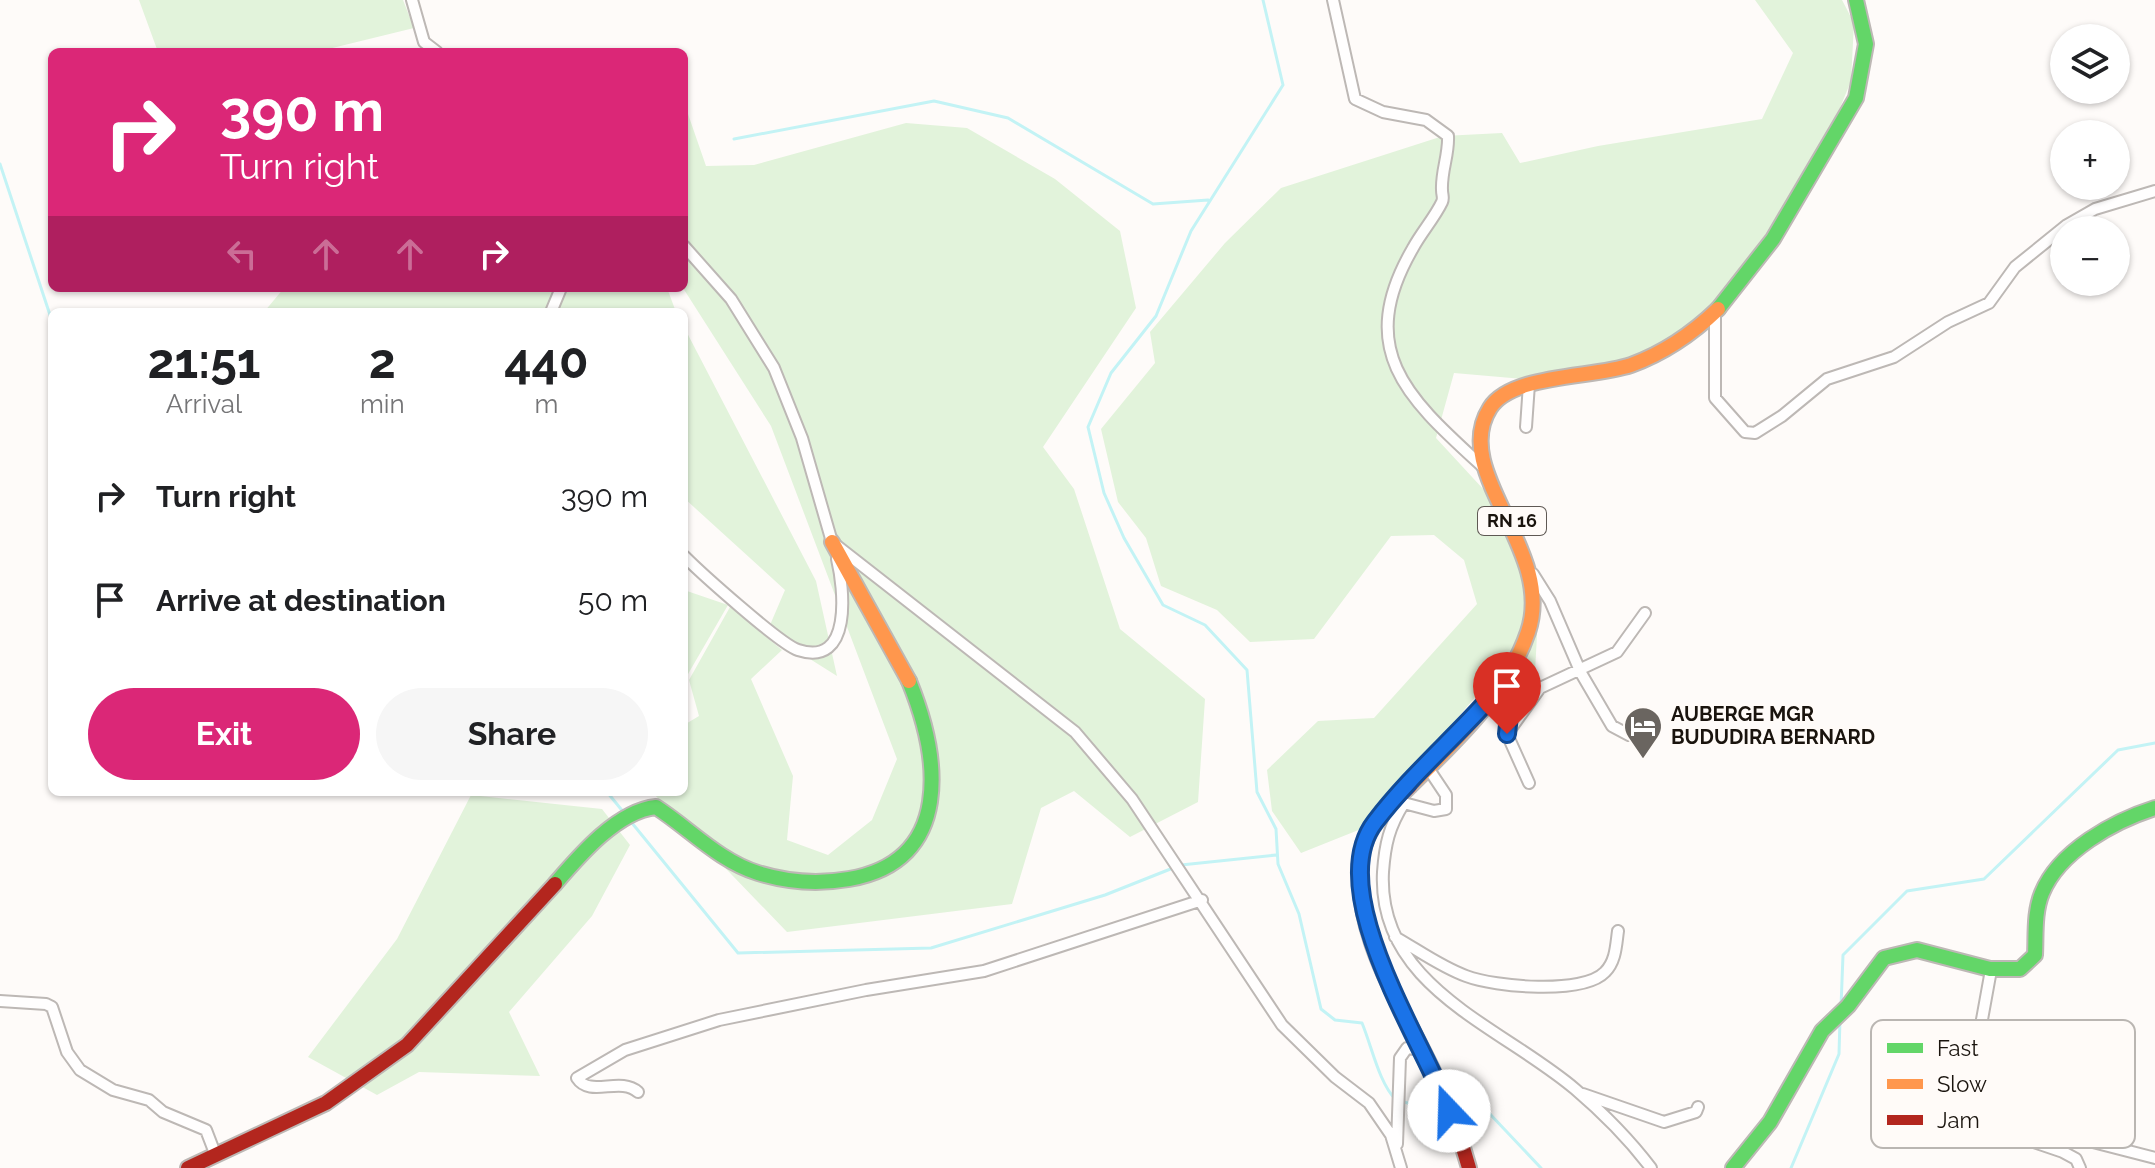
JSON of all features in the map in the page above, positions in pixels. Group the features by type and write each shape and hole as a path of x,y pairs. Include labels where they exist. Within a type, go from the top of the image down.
{"main road":[{"name":"RN 16","path":"1469,1168 1423,1050 1387,974 1361,894 1364,842 1426,765 1492,698 1514,669 1532,627 1532,572 1515,528 1482,466 1478,429 1483,415 1507,391 1639,362 1666,349 1715,314 1764,255 1859,91 1865,35 1856,0"},
{"path":"188,1168 326,1103 407,1045 602,834 647,808 661,810 708,846 757,873 791,879 846,880 885,869 910,851 927,815 933,787 925,725 896,655 832,542"},
{"path":"1733,1168 1770,1126 1820,1032 1841,1012 1868,974 1889,955 1901,951 1947,954 1991,970 2020,969 2035,955 2042,892 2059,867 2129,818 2155,808"}],"street":[{"path":"412,0 424,42 432,48"},
{"path":"1333,0 1355,99 1383,112 1426,120 1448,136 1449,151 1442,172 1443,200 1395,281 1388,312 1391,350 1398,377 1424,413 1482,466"},
{"path":"1715,314 1715,398 1745,432 1755,433 1782,416 1827,379 1894,357 1948,322 1989,303 2015,267 2067,225 2095,209 2155,191"},
{"path":"688,251 731,299 774,368 802,438 842,582 843,615 837,638 829,646 811,651 787,643 688,559"},
{"path":"1526,427 1529,384"},
{"path":"832,542 1057,716 1132,799 1202,900 1282,1025 1323,1066 1369,1103 1391,1135 1401,1168"},
{"path":"1532,572 1550,601 1580,671 1612,726 1629,735"},
{"path":"1507,734 1540,688 1617,652 1645,613"},
{"path":"1514,669 1507,734 1529,783"},
{"path":"1426,765 1446,795 1446,809 1434,811 1399,802 1385,842 1382,890 1393,936 1409,964 1431,986 1578,1092 1634,1145 1651,1168"},
{"path":"638,1092 629,1085 591,1088 582,1085 577,1078 585,1070 625,1050 719,1020 866,990 984,971 1202,900"},
{"path":"1393,936 1455,972 1480,982 1569,986 1596,980 1604,973 1613,961 1618,931"},
{"path":"1982,1020 1991,970"},
{"path":"0,1001 52,1007 67,1052 80,1070 113,1090 149,1100 163,1112 206,1130 216,1156"},
{"path":"1398,1154 1400,1058 1407,1048 1423,1050"},
{"path":"1578,1092 1664,1122 1696,1112 1698,1107"},
{"path":"2051,1148 2076,1159 2080,1168"},
{"path":"2112,1148 2155,1158"}],"green space":[{"path":"139,0 403,0 414,28 332,48 157,48"},
{"path":"1755,0 1842,0 1854,23 1851,81 1807,188 1732,300 1653,363 1570,383 1454,373 1436,438 1485,491 1539,597 1534,691 1476,696 1366,827 1301,853 1272,811 1267,770 1318,721 1374,718 1477,604 1464,560 1434,535 1391,536 1314,639 1250,642 1217,610 1161,586 1146,538 1118,502 1101,429 1155,363 1150,332 1225,243 1281,188 1443,136 1502,133 1520,163 1598,146 1762,119 1793,53"},
{"path":"688,114 706,166 754,165 906,123 967,128 1055,179 1120,231 1136,308 1043,447 1074,489 1120,629 1205,699 1198,802 1130,837 1074,791 1041,808 1012,904 787,932 656,796 688,796 688,723 699,716 689,680 730,607 782,650 751,679 793,776 787,840 828,855 872,820 897,759 771,426 686,292 688,292"},
{"path":"281,292 668,292 674,308 267,308"},
{"path":"688,335 816,581 837,676 767,632 785,590 688,502"},
{"path":"688,591 728,605 688,674"},
{"path":"470,796 602,809 630,845 592,916 509,1012 540,1076 419,1072 377,1095 308,1057 397,939"}],"waterway":[{"path":"1263,0 1283,85 1191,231 1156,316 1111,373 1088,427 1104,493 1124,538 1163,605 1205,625 1247,670 1257,792 1276,829 1278,864 1299,914 1321,1009 1335,1020 1362,1023 1380,1074 1396,1100"},
{"path":"734,139 934,101 1008,118 1153,204 1208,200"},
{"path":"0,164 48,309"},
{"path":"1841,1007 1843,955 1907,891 1984,879 2118,750 2155,743"},
{"path":"610,796 625,814"},
{"path":"632,823 738,953 931,948 1105,895 1173,868"},
{"path":"1181,865 1276,855"},
{"path":"1791,1168 1839,1054 1840,1019"},
{"path":"1403,1102 1438,1109"},
{"path":"1457,1109 1489,1113 1541,1168"}],"traffic: fast":[{"path":"1718,309 1773,239 1856,98 1866,44 1856,0"},
{"path":"555,884 587,848 613,826 641,810 656,807 730,861 769,876 827,881 849,879 883,868 907,851 922,828 930,802 931,772 927,741 909,681"},
{"path":"1733,1168 1770,1122 1822,1031 1848,1006 1884,958 1917,950 1990,969 2020,969 2035,955 2039,900 2061,864 2074,851 2106,830 2155,808"}],"traffic: slow":[{"path":"1410,786 1462,734 1493,696 1519,655 1528,632 1533,601 1528,571 1491,485 1483,458 1481,433 1490,408 1501,397 1534,383 1615,369 1655,355 1678,342 1718,309"},
{"path":"832,542 909,681"}],"traffic: jam":[{"path":"1410,786 1380,817 1365,844 1360,884 1364,914 1384,972 1447,1103 1469,1168"},
{"path":"188,1168 326,1103 407,1045 555,884"}],"place":[{"name":"AUBERGE MGR BUDUDIRA BERNARD","path":"1643,760"}],"route":[{"path":"1449,1111 1439,1083 1387,974 1366,919 1360,883 1362,852 1374,823 1492,698 1514,669 1507,734"}]}
